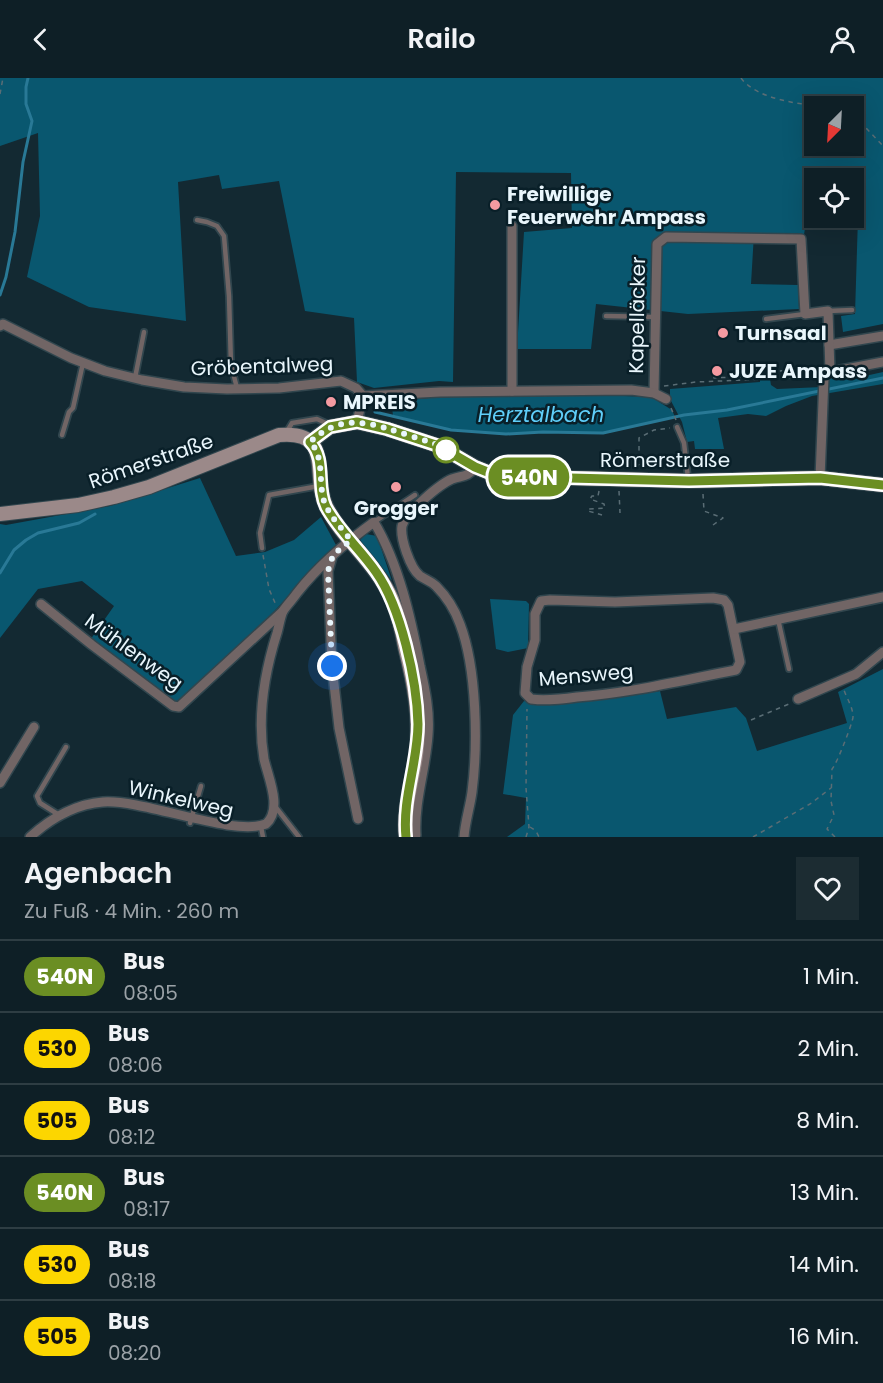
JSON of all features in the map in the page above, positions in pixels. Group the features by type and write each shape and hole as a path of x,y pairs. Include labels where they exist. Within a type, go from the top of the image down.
{"main road":[{"name":"Römerstraße","path":"310,442 322,431 333,426 357,422 439,446 490,473 530,477 620,480 820,478 882,483"},
{"name":"Römerstraße","path":"0,514 78,505 114,497 149,487 270,437 285,434"},
{"path":"285,434 300,436 310,442 318,454 321,486 326,506 379,575 399,618 415,691 417,737 405,814 411,836"}],"street":[{"path":"512,226 512,391"},
{"name":"Kapelläcker","path":"363,396 440,392 631,390 660,396 655,317 657,244 666,237 801,239 804,314"},
{"path":"804,314 828,311 829,345 827,374 823,390 820,478"},
{"name":"Gröbentalweg","path":"0,326 3,324 83,363 135,378 184,387 237,388 279,388 341,381 356,388 363,396"},
{"path":"829,345 883,336"},
{"path":"827,374 883,362"},
{"path":"357,422 363,396"},
{"path":"464,837 472,792 475,720 467,650 459,622 447,600 435,585 419,575 414,567 405,549 402,528 405,518 411,511 450,480 469,475 475,467"},
{"path":"274,806 264,757 261,720 269,657 283,612 311,577 333,555 374,522 391,561 412,624 428,706 427,753 411,836"},
{"path":"333,555 328,571 332,666 339,728 358,819"},
{"path":"734,628 883,597"},
{"name":"Mensweg","path":"713,598 724,600 728,605 734,628 740,662 736,670 594,696 543,700 531,699 525,693 525,678 535,640 535,614 541,601 615,602 713,598"},
{"name":"Mühlenweg","path":"42,604 101,652 173,706 179,707 283,612"},
{"path":"798,699 856,674 883,652"},
{"path":"0,783 34,727"},
{"name":"Winkelweg","path":"30,837 59,815 91,804 113,802 135,806 190,823 232,831 262,832 270,820 274,806"}],"lane":[{"path":"197,220 217,226 224,236 231,365 237,388"},
{"path":"828,311 852,310"},
{"path":"766,319 804,314"},
{"path":"606,316 655,317"},
{"path":"135,378 144,332"},
{"path":"62,435 69,412 73,408 83,363"},
{"path":"285,434 292,423 316,419 333,426"},
{"path":"677,427 695,481"},
{"path":"262,548 260,533 269,495 321,486"},
{"path":"374,522 416,495"},
{"path":"778,619 789,669"},
{"path":"59,815 40,803 37,797 66,747"},
{"path":"190,823 201,786"},
{"path":"274,806 299,837"}],"path":[{"path":"0,94 3,78"},
{"path":"741,78 747,86 771,96 804,105"},
{"path":"864,126 883,146"},
{"path":"758,380 757,367 767,367 768,372 791,370 791,378"},
{"path":"660,396 665,385 827,374"},
{"path":"714,376 714,378 751,376 751,380"},
{"path":"620,513 618,501 620,480 637,467 638,441 641,435 654,430 677,427 672,410"},
{"path":"600,479 598,496 592,496 590,499 603,504 605,508 588,509 588,511 602,515"},
{"path":"695,481 705,511 723,518 713,525"},
{"path":"262,548 268,589 275,604 283,612"},
{"path":"526,837 529,827 526,788 528,696"},
{"path":"835,837 827,829 834,815 831,801 832,769 836,765 846,734 852,726 853,716 846,698"},
{"path":"751,720 798,699"},
{"path":"753,837 810,804 831,788"},
{"path":"529,827 536,831 539,837"}],"shaded area":[{"path":"0,78 883,78 883,324 843,332 841,316 855,314 858,228 864,228 864,168 804,168 804,235 754,234 751,284 798,285 799,309 688,314 596,304 591,349 517,349 524,232 572,228 571,173 456,172 453,382 439,381 374,388 357,382 354,318 305,311 279,181 222,189 219,175 178,182 186,321 89,307 27,277 40,216 38,133 0,146"},
{"path":"854,372 856,378 883,372 883,384 812,396 766,416 748,414 718,418 724,449 695,449 694,441 687,442 682,422 670,399 670,389 760,382 760,379 770,379 771,385 777,389 822,387 829,377"},
{"path":"571,394 651,397 672,410 675,417 603,433 506,434 451,430 393,415 391,402 448,396"},
{"path":"200,478 236,556 265,552 294,540 321,517 336,545 186,706 161,700 88,643 114,606 82,581 38,589 0,638 0,524 6,525 110,506"},
{"path":"366,534 377,536 392,581 360,540"},
{"path":"490,599 526,601 529,604 528,648 508,652 496,649"},
{"path":"883,669 883,837 507,837 525,824 526,798 503,794 513,715 524,701 556,704 660,691 667,719 736,707 746,718 757,751 847,723 838,692"}],"waterway":[{"path":"0,295 15,232 23,162 32,121 26,104 28,78"},
{"name":"Herztalbach","path":"375,412 451,430 506,434 603,433 684,415 727,410 883,378"},
{"name":"Herztalbach","path":"0,573 14,550 26,540 38,533 79,523 95,514"}],"bus line":[{"name":"540N","path":"406,837 405,814 418,732 415,691 399,618 388,590 374,568 326,506 322,492 318,454 310,442 322,431 348,422 366,423 439,446 490,473 530,477 689,481 820,478 883,485"}],"place":[{"name":"Freiwillige Feuerwehr Ampass","path":"495,205"},
{"name":"Turnsaal","path":"723,333"},
{"name":"JUZE Ampass","path":"717,371"},
{"name":"MPREIS","path":"331,402"},
{"name":"Grogger","path":"396,487"}],"route":[{"path":"332,666 328,571 333,555 351,540 326,506 322,492 318,454 310,442 330,427 357,422 398,432 446,450"}]}
